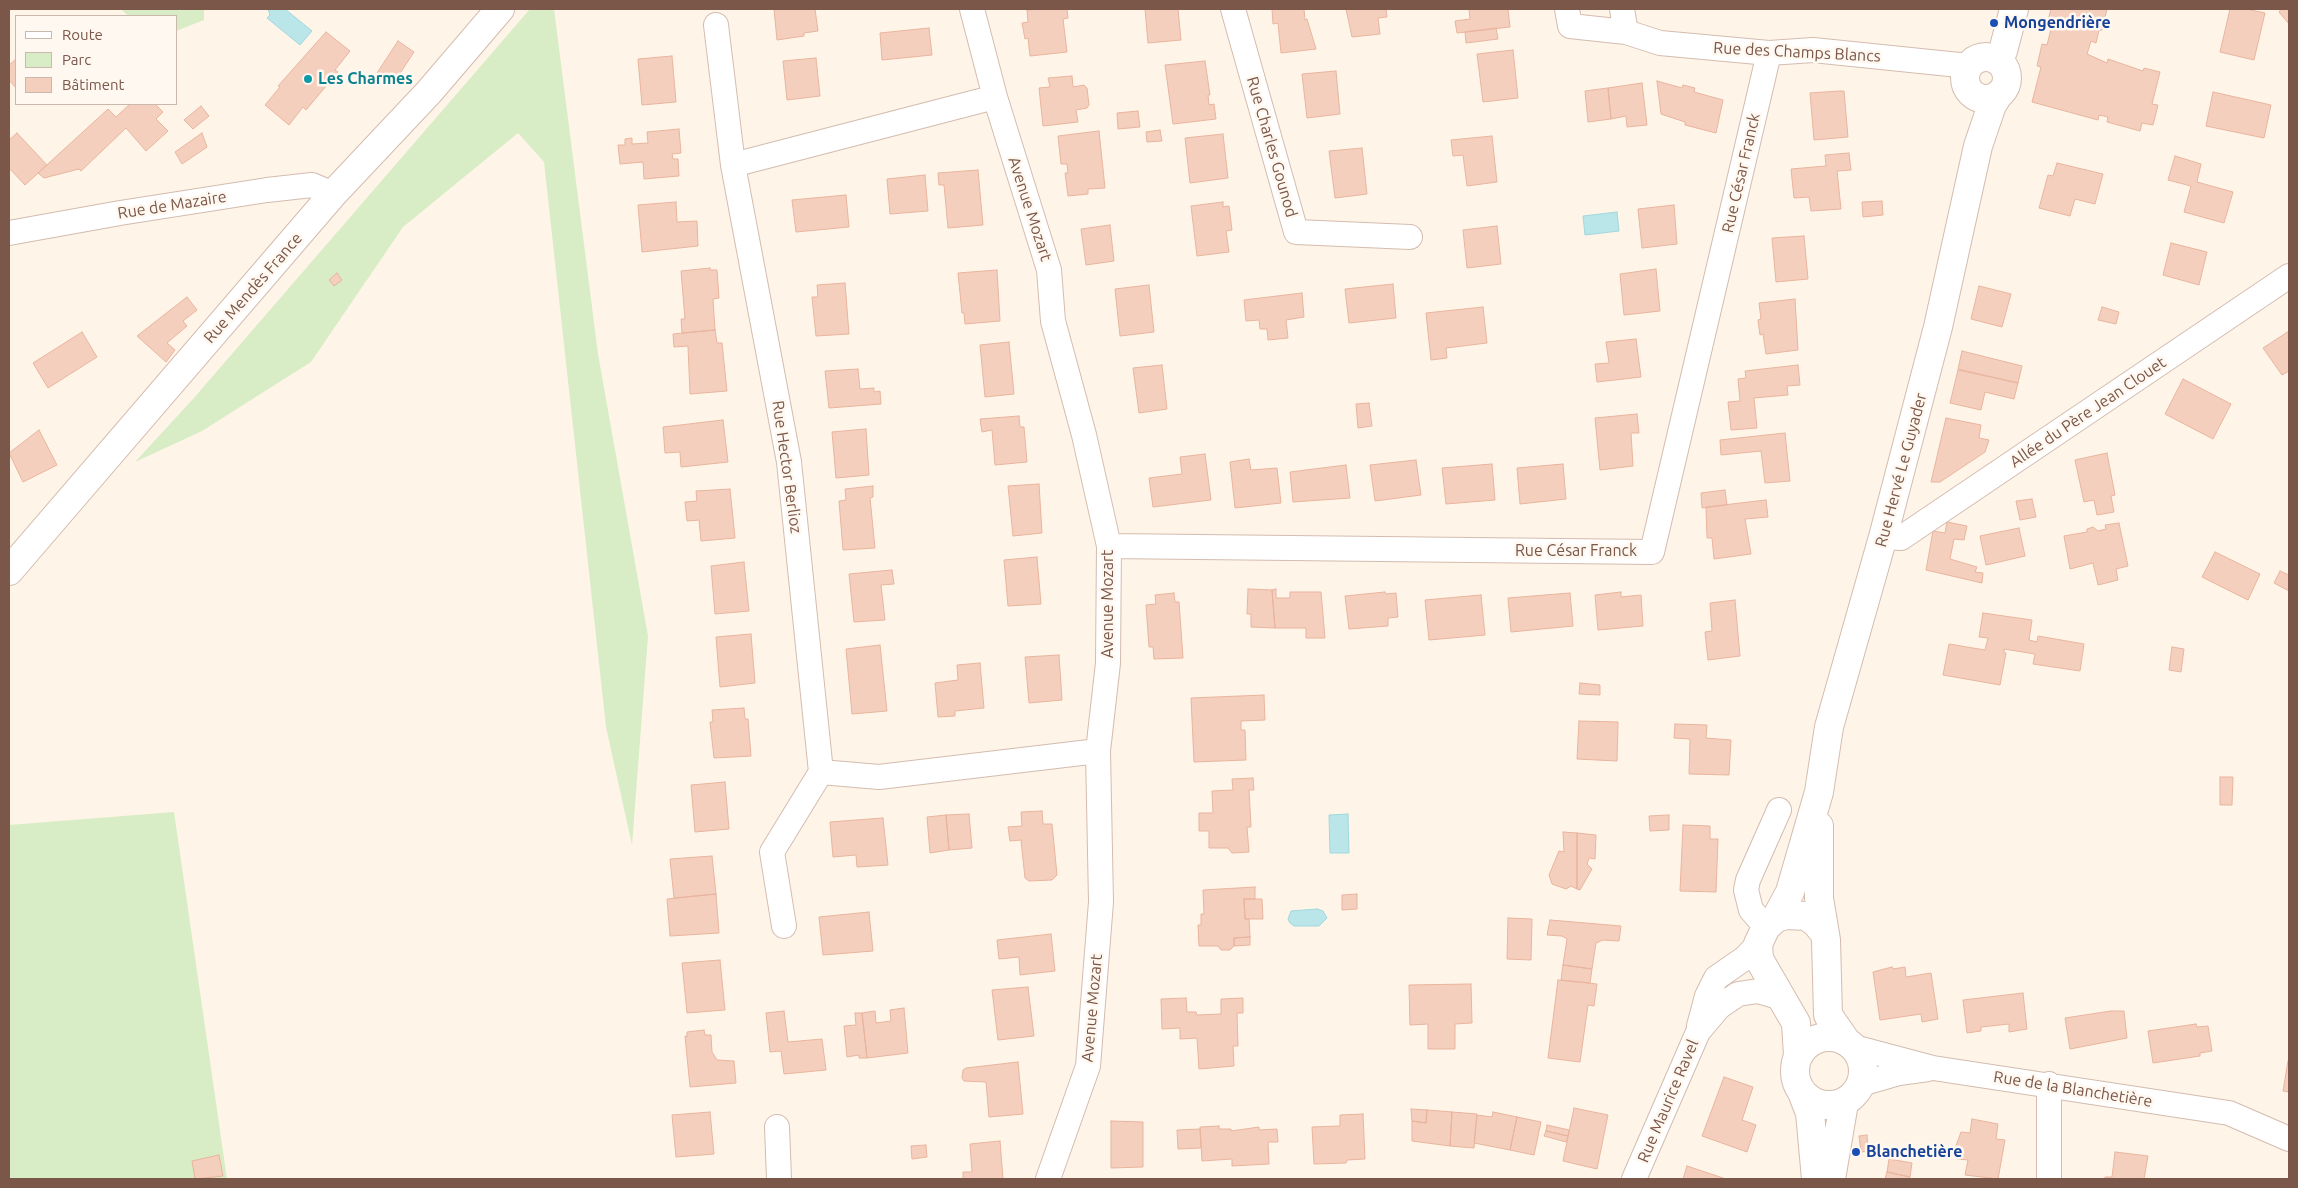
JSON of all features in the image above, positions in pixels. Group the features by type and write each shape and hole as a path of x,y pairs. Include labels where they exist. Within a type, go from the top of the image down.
{"street":[{"name":"Rue Mendès France","path":"9,571 333,194 429,92 500,9"},
{"name":"Avenue Mozart","path":"972,9 994,97 1050,270 1053,321 1084,435 1109,546 1108,663 1098,751 1101,902 1088,1066 1048,1179"},
{"name":"Rue Charles Gounod","path":"1233,9 1296,232 1410,237"},
{"name":"Rue des Champs Blancs","path":"1567,9 1570,26 1624,20 1660,43 1769,53 1813,50 1969,66"},
{"path":"1998,60 2004,51 2014,9"},
{"name":"Rue Hector Berlioz","path":"716,25 733,165 789,462 820,772"},
{"name":"Rue César Franck","path":"1109,546 1652,552 1769,53"},
{"path":"1985,57 1998,60 2002,64 2007,76 2006,83 1986,94 1966,83 1969,66 1974,61 1985,57"},
{"name":"Rue Hervé Le Guyader","path":"1767,930 1790,892 1819,792 1829,727 1884,537 1938,327 1978,146 1992,105 1986,94"},
{"path":"733,165 994,97"},
{"name":"Rue de Mazaire","path":"9,233 267,190 312,185 333,194"},
{"name":"Allée du Père Jean Clouet","path":"1884,537 1901,538 2289,276"},
{"path":"784,926 772,852 820,772 879,777 1098,751"},
{"name":"Rue Hervé Le Guyader","path":"1819,792 1818,898 1826,940 1828,1015 1850,1044"},
{"path":"1767,930 1751,910 1746,890 1748,880 1779,810"},
{"path":"1698,1032 1707,996 1716,978 1745,958 1767,930 1791,914 1806,916 1816,923 1824,933"},
{"path":"1767,930 1759,959 1796,1023 1798,1056 1795,1076 1810,1113 1816,1179"},
{"name":"Rue Maurice Ravel","path":"1634,1179 1698,1032 1719,1007 1738,994 1758,991 1782,998"},
{"path":"1798,1056 1805,1046 1814,1040 1824,1037 1850,1044 1862,1058 1864,1071 1853,1093 1831,1179"},
{"name":"Rue de la Blanchetière","path":"1850,1044 1933,1068 2049,1084 2228,1113 2289,1140"},
{"path":"1803,1095 1818,1104 1836,1105 1853,1093 1899,1073 1933,1068"},
{"path":"2049,1084 2049,1179"},
{"path":"777,1127 779,1179"}],"green space":[{"path":"121,9 204,9 204,20 178,30 178,15 127,15"},
{"path":"530,9 554,9 598,354 648,636 632,845 606,727 544,162 518,133 403,227 311,362 202,431 135,462 193,399"},
{"path":"174,812 227,1179 9,1179 9,825"}],"water":[{"path":"268,9 285,9 312,31 300,45 267,18 270,15"},
{"path":"1617,212 1619,231 1585,235 1583,216"},
{"path":"1348,814 1349,853 1330,853 1329,815"},
{"path":"1317,909 1323,911 1327,918 1319,926 1294,926 1288,919 1291,911"}],"building":[{"path":"774,9 815,9 818,31 804,33 804,36 777,40"},
{"path":"1067,9 1068,18 1063,19 1067,52 1030,56 1028,38 1025,39 1022,23 1028,22 1027,10"},
{"path":"1145,9 1178,9 1181,40 1148,43"},
{"path":"1272,9 1304,9 1305,20 1307,19 1316,49 1281,53 1278,23 1273,24"},
{"path":"1346,9 1386,9 1387,17 1378,18 1380,34 1352,37"},
{"path":"1469,9 1508,9 1510,27 1457,33 1455,21 1470,19"},
{"path":"2051,9 2107,9 2102,30 2099,30 2096,43 2091,41 2087,54 2107,63 2108,59 2143,71 2144,68 2160,72 2152,104 2158,105 2153,125 2142,123 2140,131 2107,122 2108,117 2099,115 2098,120 2032,102 2041,67 2037,66 2042,44 2047,45 2053,21 2048,20"},
{"path":"2230,9 2246,9 2265,13 2254,60 2220,52"},
{"path":"2281,9 2289,9 2289,24 2279,12"},
{"path":"929,28 932,55 882,60 880,33"},
{"path":"1496,28 1498,39 1466,43 1465,32"},
{"name":"Les Charmes","path":"326,32 350,51 335,70 338,72 306,110 303,107 289,125 265,105 280,87 278,86"},
{"path":"398,41 414,52 393,84 377,73"},
{"path":"1513,50 1518,98 1483,102 1477,54"},
{"path":"672,56 676,102 642,105 638,59"},
{"path":"816,58 820,96 787,100 783,61"},
{"path":"15,60 15,87 9,80 9,65"},
{"path":"1205,61 1210,95 1208,95 1209,105 1214,104 1216,119 1173,124 1165,65"},
{"path":"1336,71 1340,114 1307,118 1302,74"},
{"path":"1072,76 1073,87 1084,85 1087,88 1089,105 1087,108 1076,110 1078,122 1043,126 1039,88 1050,87 1048,78"},
{"path":"1657,81 1682,88 1683,85 1695,88 1694,92 1723,100 1716,133 1685,125 1685,122 1661,114"},
{"path":"1642,83 1647,125 1627,127 1626,116 1611,119 1608,88"},
{"path":"1608,88 1611,119 1588,122 1585,91"},
{"path":"1844,91 1848,137 1814,140 1810,93"},
{"path":"2213,92 2271,105 2264,138 2206,126"},
{"path":"129,105 156,105 163,112 156,119 168,131 146,151 126,128 81,171 79,169 44,178 38,173 108,109 116,117"},
{"path":"201,106 209,116 193,129 184,120"},
{"path":"1138,111 1140,127 1118,129 1117,113"},
{"path":"679,129 681,153 672,154 673,159 678,159 679,176 644,179 643,162 620,164 618,145 625,145 625,139 632,138 632,144 648,143 647,132"},
{"path":"1160,130 1162,141 1147,142 1146,132"},
{"path":"1099,131 1105,188 1088,189 1088,194 1068,196 1065,173 1068,173 1067,164 1061,164 1058,136"},
{"path":"17,133 47,165 25,185 9,168 9,140"},
{"path":"202,133 207,147 182,164 175,152"},
{"path":"1223,134 1228,178 1190,183 1185,138"},
{"path":"1492,136 1497,182 1467,186 1463,155 1453,156 1451,140"},
{"path":"1362,148 1367,194 1335,198 1329,151"},
{"path":"1849,153 1851,170 1837,171 1841,209 1811,211 1809,197 1794,198 1791,169 1826,166 1825,155"},
{"path":"2175,156 2201,164 2197,182 2233,192 2224,223 2184,212 2191,186 2168,180"},
{"path":"2057,163 2103,174 2095,204 2075,199 2070,216 2039,208 2048,175 2053,176"},
{"path":"978,170 983,225 948,228 944,185 939,185 938,173"},
{"path":"925,175 928,211 890,214 887,179"},
{"path":"846,195 849,227 796,232 792,200"},
{"path":"1882,201 1883,215 1863,217 1862,202"},
{"path":"676,202 677,222 697,221 698,246 642,252 638,205"},
{"path":"1223,202 1223,207 1229,206 1232,230 1226,231 1229,252 1197,256 1191,206"},
{"path":"1674,205 1677,244 1642,248 1638,209"},
{"path":"1110,225 1114,261 1086,265 1081,229"},
{"path":"1497,226 1501,264 1467,268 1463,230"},
{"path":"1804,236 1808,279 1776,282 1772,238"},
{"path":"2171,243 2207,252 2199,285 2163,275"},
{"path":"710,268 710,270 717,270 719,298 713,299 715,330 682,333 681,319 685,319 681,271"},
{"path":"1656,269 1660,311 1624,315 1620,274"},
{"path":"997,270 1000,321 965,324 958,273"},
{"path":"337,273 342,280 334,286 329,280"},
{"path":"845,283 849,334 816,336 812,297 818,297 817,285"},
{"path":"1393,284 1396,318 1349,323 1345,289"},
{"path":"1149,285 1154,332 1120,336 1115,289"},
{"path":"1979,286 2011,294 2002,327 1971,319"},
{"path":"1302,293 1304,317 1286,320 1288,338 1268,340 1267,329 1260,329 1259,320 1246,321 1244,300"},
{"path":"187,297 197,310 183,321 187,326 167,343 175,350 166,362 137,336"},
{"path":"1795,299 1798,350 1766,354 1763,334 1760,335 1758,320 1761,319 1759,303"},
{"path":"1483,307 1487,343 1446,348 1447,358 1431,360 1426,313"},
{"path":"2102,307 2119,312 2116,324 2098,320"},
{"path":"715,330 717,343 722,343 727,391 690,394 688,346 674,347 673,334"},
{"path":"2289,331 2289,371 2282,375 2263,348"},
{"path":"82,332 97,357 48,388 33,363"},
{"path":"1636,339 1641,377 1597,382 1595,364 1609,363 1606,342"},
{"path":"1009,342 1014,394 985,397 980,345"},
{"path":"1962,351 2022,366 2018,383 1958,369"},
{"path":"1162,365 1167,409 1139,413 1133,368"},
{"path":"1798,365 1800,385 1787,386 1788,395 1754,398 1757,428 1731,430 1728,402 1740,401 1738,379 1746,378 1745,371"},
{"path":"858,369 860,389 874,388 874,392 880,391 881,404 829,408 825,371"},
{"path":"1958,370 2018,383 2014,399 1985,392 1981,410 1950,403"},
{"path":"2183,379 2231,404 2213,439 2165,414"},
{"path":"1369,403 1372,426 1358,428 1356,404"},
{"path":"1637,414 1639,433 1631,433 1633,466 1600,470 1595,418"},
{"path":"1019,416 1020,427 1024,427 1027,462 995,465 992,430 982,432 980,419"},
{"path":"1946,418 1981,425 1979,438 1989,440 1985,452 1940,482 1931,482"},
{"path":"723,420 728,462 681,467 680,452 665,453 663,427"},
{"path":"866,429 869,475 836,478 832,432"},
{"path":"39,430 57,465 23,482 9,453"},
{"path":"1785,433 1790,481 1765,483 1761,451 1721,455 1720,440"},
{"path":"2107,453 2115,495 2111,496 2114,512 2097,515 2094,500 2084,502 2075,460"},
{"path":"1205,454 1211,500 1153,507 1149,478 1182,474 1180,457"},
{"path":"1249,459 1251,470 1277,468 1281,503 1235,508 1230,462"},
{"path":"1416,460 1421,495 1375,501 1370,465"},
{"path":"1492,464 1495,500 1446,504 1442,468"},
{"path":"1563,464 1566,499 1520,504 1517,468"},
{"path":"1346,465 1350,498 1293,502 1290,472"},
{"path":"1039,484 1042,533 1013,536 1008,486"},
{"path":"873,486 873,497 870,498 875,548 843,550 839,501 846,500 845,489"},
{"path":"730,489 735,538 701,541 699,520 687,521 685,502 697,501 696,491"},
{"path":"1725,490 1727,505 1702,508 1701,493"},
{"path":"2032,499 2036,517 2020,520 2016,501"},
{"path":"1766,500 1768,517 1745,519 1751,554 1714,559 1712,538 1707,538 1706,507"},
{"path":"1947,522 1967,526 1964,540 1954,539 1950,559 1977,567 1975,572 1983,573 1982,583 1926,570 1933,531 1945,533"},
{"path":"2119,523 2128,566 2116,569 2118,580 2098,585 2093,563 2070,569 2064,536 2087,532 2087,529 2093,527 2098,531 2106,529 2105,525"},
{"path":"2019,528 2025,556 1986,565 1980,536"},
{"path":"2215,552 2260,574 2248,600 2202,577"},
{"path":"1037,557 1041,604 1008,606 1004,560"},
{"path":"744,562 749,611 715,614 711,566"},
{"path":"892,570 894,584 881,585 885,620 854,622 849,574"},
{"path":"2280,571 2289,575 2289,591 2274,583"},
{"path":"1248,589 1272,590 1275,628 1251,627 1251,614 1247,614"},
{"path":"1276,589 1276,598 1290,598 1290,592 1321,592 1325,638 1306,638 1306,628 1275,628 1272,590"},
{"path":"1385,592 1386,594 1396,593 1398,617 1388,618 1388,626 1349,629 1345,596"},
{"path":"1621,592 1621,597 1641,595 1643,626 1598,630 1595,595"},
{"path":"1174,593 1175,602 1179,602 1183,658 1154,659 1153,647 1149,647 1146,605 1156,604 1155,595"},
{"path":"1570,593 1573,626 1511,632 1508,598"},
{"path":"1481,595 1485,635 1429,640 1425,600"},
{"path":"1735,600 1740,656 1708,660 1705,632 1712,631 1710,603"},
{"path":"1983,613 2032,620 2029,640 2037,642 2038,636 2084,644 2080,671 2033,664 2035,654 2004,649 2004,653 2006,653 2000,685 1943,675 1949,644 1985,650 1988,638 1979,637"},
{"path":"751,634 755,683 720,687 716,637"},
{"path":"880,645 887,711 852,714 846,649"},
{"path":"2172,647 2184,649 2181,672 2169,670"},
{"path":"1059,655 1062,700 1029,703 1025,657"},
{"path":"980,663 984,708 955,711 955,716 938,717 935,683 958,680 957,665"},
{"path":"1580,683 1600,685 1600,695 1579,694"},
{"path":"1264,695 1265,720 1241,721 1241,730 1245,730 1246,760 1194,762 1191,698"},
{"path":"744,708 745,719 748,719 751,756 714,758 710,722 713,722 712,710"},
{"path":"1579,721 1618,722 1617,761 1577,759"},
{"path":"1675,724 1707,725 1706,738 1731,740 1729,775 1689,774 1690,739 1674,738"},
{"path":"2220,777 2233,777 2232,805 2220,805"},
{"path":"1253,778 1254,790 1249,790 1251,827 1247,827 1249,852 1232,853 1228,848 1209,848 1209,831 1199,831 1199,813 1213,813 1212,791 1233,790 1232,779"},
{"path":"725,782 729,829 695,832 691,785"},
{"path":"1042,811 1043,824 1052,824 1057,875 1052,880 1029,881 1025,878 1021,840 1010,841 1008,827 1022,826 1021,812"},
{"path":"969,814 972,848 949,850 946,815"},
{"path":"946,815 949,850 930,853 927,817"},
{"path":"1669,815 1669,830 1650,831 1649,816"},
{"path":"883,818 888,865 857,867 856,855 833,857 830,822"},
{"path":"1683,825 1710,826 1710,839 1718,839 1716,892 1680,891"},
{"path":"1563,832 1577,833 1577,889 1571,886 1566,889 1552,884 1549,875 1559,851 1564,852"},
{"path":"1577,833 1596,835 1595,859 1589,858 1587,864 1592,869 1580,890 1577,889"},
{"path":"712,856 716,894 674,898 670,859"},
{"path":"1255,887 1255,899 1244,899 1245,919 1249,919 1250,937 1234,938 1234,946 1230,950 1221,950 1218,946 1199,946 1198,925 1201,925 1201,914 1204,914 1203,890"},
{"path":"716,894 719,933 670,936 667,899"},
{"path":"1357,894 1357,909 1342,910 1342,895"},
{"path":"1244,899 1262,899 1263,919 1245,919"},
{"path":"869,912 873,951 823,955 819,917"},
{"path":"1508,918 1532,919 1531,960 1507,959"},
{"path":"1550,920 1621,926 1619,941 1603,940 1596,943 1592,969 1563,965 1567,939 1562,936 1547,935"},
{"path":"1051,934 1055,971 1020,975 1019,957 999,959 997,940"},
{"path":"1250,937 1250,945 1234,946 1234,938"},
{"path":"720,960 725,1010 687,1013 682,963"},
{"path":"1563,965 1592,969 1590,983 1561,980"},
{"path":"1892,967 1893,969 1905,967 1906,977 1931,973 1938,1019 1922,1022 1921,1014 1880,1020 1873,972"},
{"path":"1558,980 1597,984 1594,1006 1588,1005 1580,1062 1548,1058"},
{"path":"1471,984 1472,1023 1455,1024 1455,1049 1428,1049 1428,1024 1410,1025 1409,985"},
{"path":"1028,987 1034,1036 998,1040 992,990"},
{"path":"2023,993 2027,1029 2009,1032 2009,1024 1981,1027 1981,1031 1967,1033 1963,1000"},
{"path":"1186,998 1187,1012 1196,1012 1197,1015 1221,1014 1221,999 1243,998 1243,1013 1237,1013 1238,1046 1233,1046 1234,1066 1199,1069 1197,1038 1180,1039 1180,1028 1162,1029 1161,999"},
{"path":"904,1008 908,1053 867,1058 862,1013 875,1011 876,1023 891,1021 890,1010"},
{"path":"784,1011 788,1042 822,1039 826,1070 784,1074 781,1051 770,1052 766,1013"},
{"path":"2111,1011 2124,1011 2127,1038 2070,1049 2065,1018"},
{"path":"855,1013 862,1013 867,1058 859,1058 859,1055 847,1057 844,1026 856,1025"},
{"path":"2196,1024 2197,1027 2208,1026 2212,1051 2200,1053 2200,1056 2153,1063 2148,1031"},
{"path":"704,1030 705,1035 711,1035 712,1052 717,1060 734,1061 736,1083 690,1087 685,1036 687,1037 687,1032"},
{"path":"2289,1061 2289,1092 2283,1091"},
{"path":"1018,1062 1023,1114 989,1117 986,1082 964,1081 962,1078 963,1070 966,1068"},
{"path":"1724,1077 1753,1087 1742,1120 1756,1125 1747,1152 1702,1136"},
{"path":"1574,1108 1608,1115 1597,1169 1563,1161"},
{"path":"1411,1109 1427,1110 1426,1123 1412,1121"},
{"path":"1427,1110 1452,1112 1450,1146 1412,1141 1412,1121 1426,1123"},
{"path":"710,1112 714,1154 676,1157 672,1115"},
{"path":"1452,1112 1477,1114 1474,1148 1450,1146"},
{"path":"1493,1112 1517,1117 1510,1150 1474,1143 1477,1115 1492,1117"},
{"path":"1363,1114 1365,1159 1347,1160 1346,1163 1314,1164 1312,1127 1340,1126 1340,1115"},
{"path":"1517,1117 1541,1122 1534,1155 1510,1150"},
{"path":"1972,1119 1998,1124 1996,1139 2005,1140 1998,1179 1965,1175 1968,1160 1957,1159 1953,1154 1961,1132 1970,1133"},
{"path":"1111,1121 1143,1122 1143,1167 1111,1168"},
{"path":"1547,1125 1569,1130 1568,1136 1546,1131"},
{"path":"1219,1126 1219,1129 1231,1129 1231,1131 1259,1127 1259,1130 1277,1129 1278,1142 1268,1142 1269,1164 1232,1166 1232,1159 1202,1161 1200,1127"},
{"path":"1200,1129 1201,1148 1178,1149 1177,1130"},
{"path":"1546,1131 1568,1136 1566,1142 1544,1136"},
{"path":"1867,1135 1868,1151 1861,1152 1859,1136"},
{"path":"1000,1141 1003,1179 963,1179 963,1172 972,1172 970,1144"},
{"path":"926,1145 927,1157 912,1159 911,1146"},
{"path":"2115,1152 2148,1156 2144,1179 2104,1179 2105,1177 2112,1177"},
{"path":"219,1155 223,1176 195,1179 192,1161"},
{"path":"1889,1159 1912,1163 1910,1177 1887,1172"},
{"path":"1687,1166 1726,1179 1683,1179"},
{"path":"1887,1172 1910,1177 1909,1179 1885,1179"}],"place":[{"name":"Mongendrière","path":"1994,23"},
{"name":"Les Charmes","path":"308,79"},
{"name":"Blanchetière","path":"1856,1152"}]}
